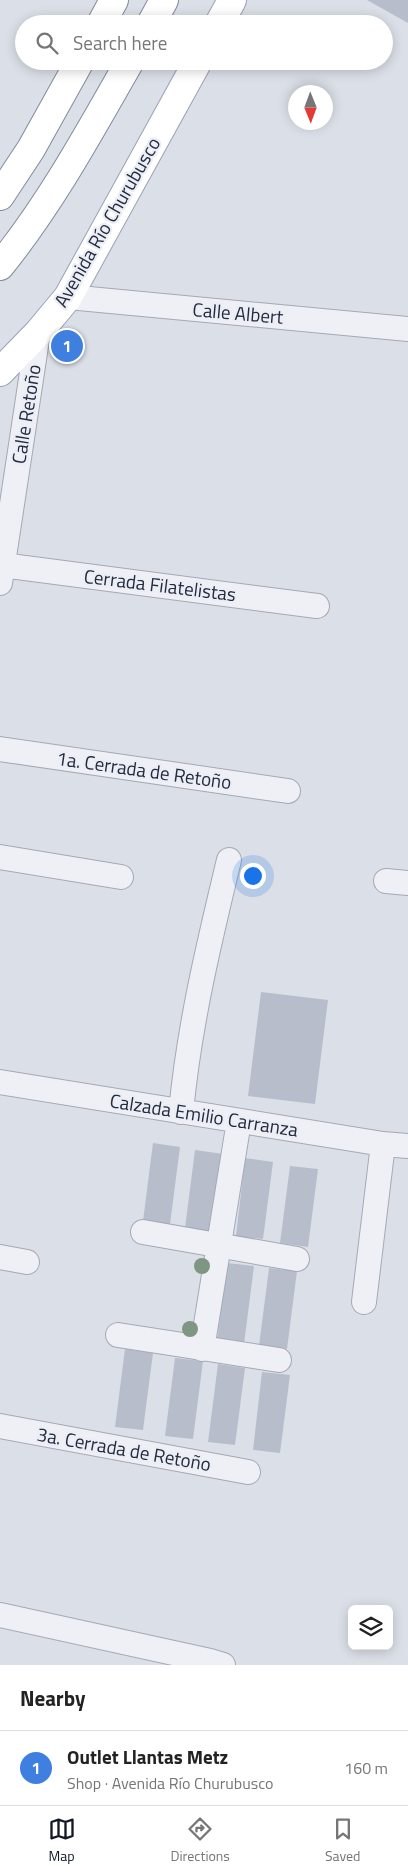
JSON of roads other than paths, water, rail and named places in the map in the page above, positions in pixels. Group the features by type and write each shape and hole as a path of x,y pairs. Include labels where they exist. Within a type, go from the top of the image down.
{"main road":[{"path":"106,15 114,0"},
{"path":"156,15 164,0"},
{"path":"224,15 232,0"},
{"path":"0,196 31,149 75,70"},
{"path":"0,266 64,174 125,70"},
{"name":"Avenida Río Churubusco","path":"0,372 38,333 68,297 193,70"}],"street":[{"name":"Calle Albert","path":"68,297 408,329"},
{"name":"Calle Retoño","path":"1,574 38,333"},
{"name":"Cerrada Filatelistas","path":"1,574 317,606"},
{"name":"1a. Cerrada de Retoño","path":"0,749 288,791"},
{"path":"0,857 121,877"},
{"path":"181,1112 185,1070 204,964 229,860"},
{"name":"Calzada Emilio Carranza","path":"0,1082 383,1144 408,1146"},
{"path":"202,1349 239,1121"},
{"path":"364,1302 383,1144"},
{"path":"143,1232 297,1259"},
{"path":"0,1257 27,1262"},
{"path":"118,1335 279,1360"},
{"name":"3a. Cerrada de Retoño","path":"0,1426 248,1472"},
{"path":"0,1615 223,1665"}],"place":[{"name":"Outlet Llantas Metz","path":"67,346"}]}
